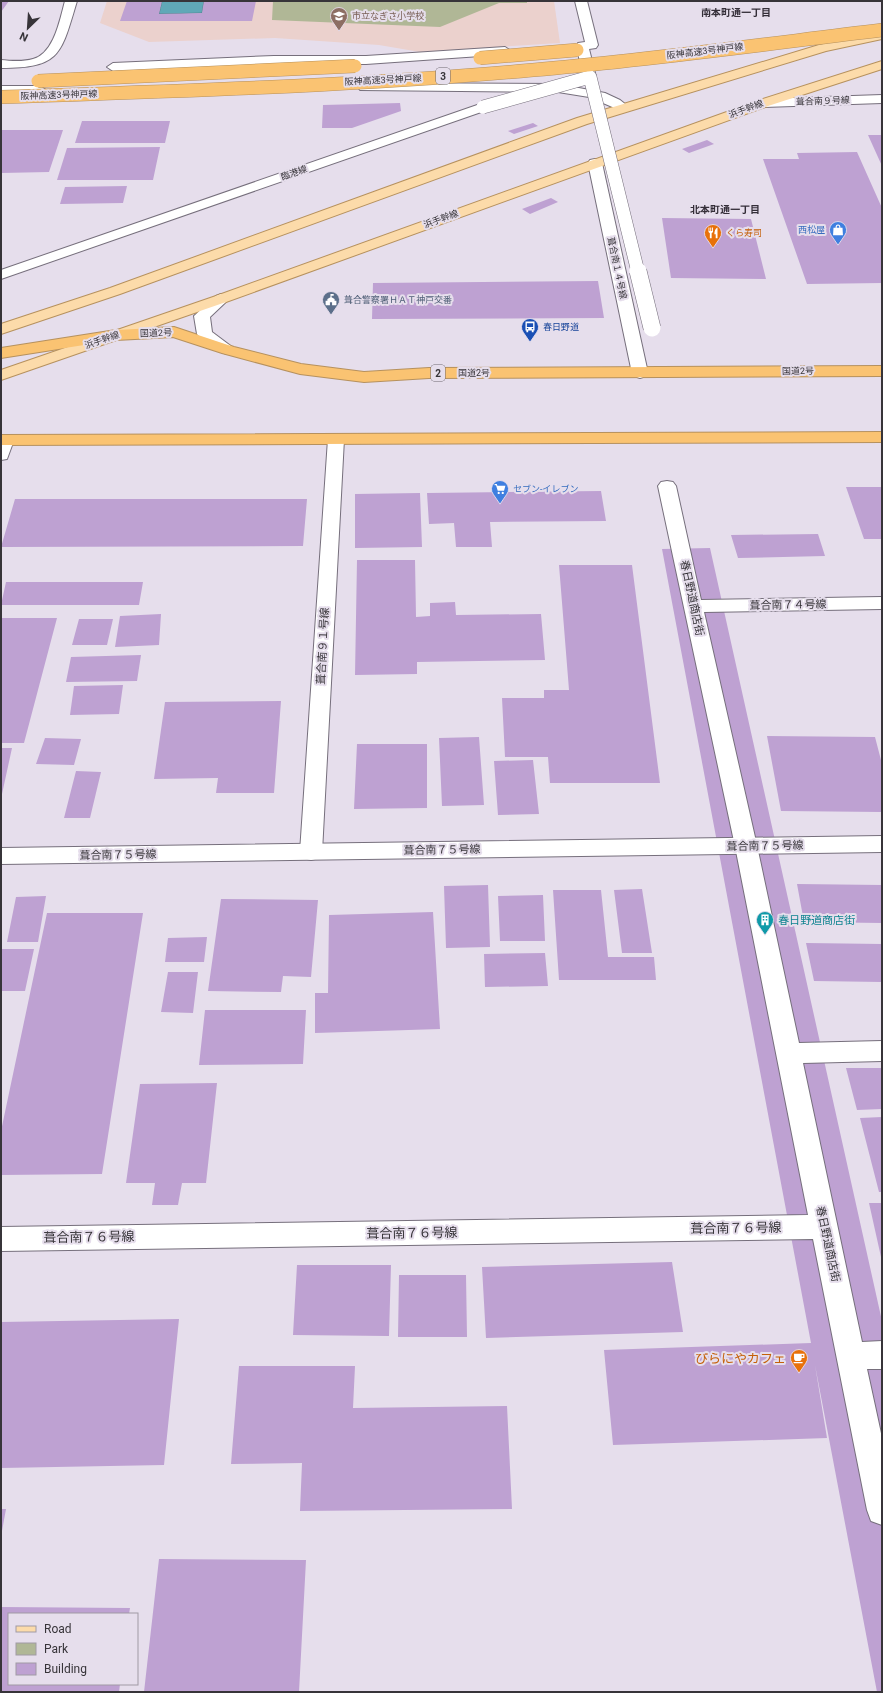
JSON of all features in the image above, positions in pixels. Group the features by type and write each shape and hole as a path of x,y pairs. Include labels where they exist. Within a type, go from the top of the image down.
{"highway":[{"name":"阪神高速3号神戸線","path":"1,98 339,83 525,70 683,54 882,30"},
{"name":"阪神高速3号神戸線","path":"1,82 431,62 602,48"},
{"name":"国道2号","path":"1,353 116,335 174,332 228,350 300,369 364,377 429,373 882,371"},
{"path":"3,445 336,439 882,437"}],"main road":[{"path":"1,329 114,291 576,123 823,48 882,36"},
{"name":"浜手幹線","path":"1,375 221,299 764,103 882,65"}],"street":[{"path":"1,64 29,63 44,59 54,48 71,1"},
{"path":"113,67 274,60 366,60 592,45 581,1"},
{"path":"582,46 652,328"},
{"name":"臨港線","path":"1,275 482,107 590,77"},
{"path":"1,90 260,87 537,88 586,91 609,98 624,108"},
{"name":"葺合南９号線","path":"764,103 882,99"},
{"name":"葺合南１４号線","path":"595,164 640,373"},
{"path":"221,299 202,316 205,334 228,350"},
{"name":"葺合南９１号線","path":"311,852 336,439"},
{"name":"春日野道商店街","path":"667,486 746,846 882,1510"},
{"name":"葺合南７４号線","path":"694,606 882,604"},
{"name":"葺合南７５号線","path":"1,856 882,844"},
{"path":"789,1053 882,1051"},
{"name":"葺合南７６号線","path":"1,1239 824,1227"},
{"path":"851,1356 882,1355"}],"shaded area":[{"name":"市立なぎさ小学校","path":"107,1 554,1 560,43 420,52 379,45 275,38 149,42 100,23"}],"green space":[{"path":"273,1 527,1 527,3 499,3 440,27 272,20"}],"water":[{"path":"162,1 204,1 202,13 159,14"}],"building":[{"path":"1,1 9,1 1,12"},
{"path":"127,1 162,1 159,14 202,13 204,1 256,1 252,21 120,21"},
{"path":"400,103 401,111 352,128 322,128 323,105"},
{"path":"82,121 170,121 165,143 75,143"},
{"path":"533,123 538,126 514,134 508,131"},
{"path":"1,130 63,130 49,172 1,173"},
{"path":"868,135 882,135 882,166"},
{"path":"707,140 714,144 689,153 682,149"},
{"path":"160,147 153,180 57,180 67,148"},
{"name":"西松屋","path":"857,152 882,208 882,283 807,284 763,159 799,159 797,153"},
{"path":"127,186 123,203 60,204 65,187"},
{"path":"551,198 558,202 530,214 522,209"},
{"name":"くら寿司","path":"662,218 751,219 766,279 671,278"},
{"path":"598,281 604,318 372,319 373,283"},
{"path":"846,487 882,487 882,539 864,539"},
{"path":"601,491 606,521 490,522 492,547 456,547 454,523 429,524 427,493"},
{"path":"420,493 422,547 355,548 355,494"},
{"path":"15,499 307,499 303,546 1,547"},
{"path":"818,534 825,556 738,558 731,535"},
{"name":"春日野道商店街","path":"710,548 882,1321 882,1692 877,1692 815,1365 827,1438 613,1445 604,1350 811,1343 662,549"},
{"path":"357,560 415,560 416,617 430,616 430,603 455,602 456,615 541,614 545,660 417,662 417,674 355,675"},
{"path":"559,565 632,565 660,783 550,783 548,757 505,757 502,698 544,698 544,690 569,690"},
{"path":"6,582 143,582 139,605 1,605"},
{"path":"161,614 159,645 115,647 120,616"},
{"path":"1,618 57,618 24,743 1,743"},
{"path":"79,619 113,619 107,645 72,645"},
{"path":"141,655 137,681 66,682 71,657"},
{"path":"123,685 119,714 70,715 74,686"},
{"path":"281,701 274,793 216,793 218,778 154,779 165,702"},
{"path":"767,736 875,737 882,764 882,812 781,811"},
{"path":"479,737 484,805 442,806 439,738"},
{"path":"45,738 81,739 74,765 36,764"},
{"path":"357,744 427,744 427,808 354,809"},
{"path":"1,748 12,748 2,794 1,793"},
{"path":"533,760 539,814 498,815 494,761"},
{"path":"76,771 101,772 90,818 64,818"},
{"path":"797,884 882,885 882,923 804,922"},
{"path":"488,885 490,947 446,948 444,886"},
{"path":"642,889 652,953 622,953 614,890"},
{"path":"553,890 601,890 608,957 654,957 656,980 559,980"},
{"path":"543,895 545,941 500,941 498,896"},
{"path":"46,896 38,942 7,942 16,897"},
{"path":"221,899 318,900 311,977 283,976 281,992 208,991"},
{"path":"433,912 440,1029 315,1033 315,993 328,993 329,915"},
{"path":"47,913 143,913 102,1174 1,1175 1,1131"},
{"path":"207,937 204,962 165,962 168,938"},
{"path":"806,943 882,944 882,982 814,981"},
{"path":"1,949 34,949 25,991 1,991"},
{"path":"545,953 548,986 485,987 484,954"},
{"path":"168,972 198,972 193,1013 161,1012"},
{"path":"205,1010 306,1010 303,1064 199,1065"},
{"path":"846,1068 882,1068 882,1109 857,1110"},
{"path":"217,1083 206,1183 182,1183 178,1205 152,1205 155,1183 126,1183 140,1084"},
{"path":"882,1117 882,1192 879,1192 860,1118"},
{"path":"869,1203 882,1203 882,1257 881,1257"},
{"path":"672,1262 683,1332 486,1338 482,1267"},
{"path":"297,1265 391,1265 389,1336 293,1335"},
{"path":"399,1275 466,1275 467,1337 398,1337"},
{"path":"179,1319 164,1465 1,1468 1,1322"},
{"path":"239,1366 355,1366 353,1408 507,1406 512,1509 300,1511 302,1463 231,1464"},
{"path":"1,1509 6,1509 2,1531 1,1531"},
{"path":"159,1559 306,1560 299,1692 144,1692"},
{"path":"1,1607 130,1608 129,1613 8,1613 8,1685 120,1685 119,1692 1,1692"}],"place":[{"name":"市立なぎさ小学校","path":"339,31"},
{"name":"西松屋","path":"838,245"},
{"name":"くら寿司","path":"713,248"},
{"name":"葺合警察署ＨＡＴ神戸交番","path":"331,315"},
{"name":"春日野道","path":"530,342"},
{"name":"セブン-イレブン","path":"500,504"},
{"name":"春日野道商店街","path":"765,935"},
{"name":"ぴらにやカフェ","path":"799,1373"}],"district":[{"name":"南本町通一丁目","path":"736,12"},
{"name":"北本町通一丁目","path":"725,209"}]}
